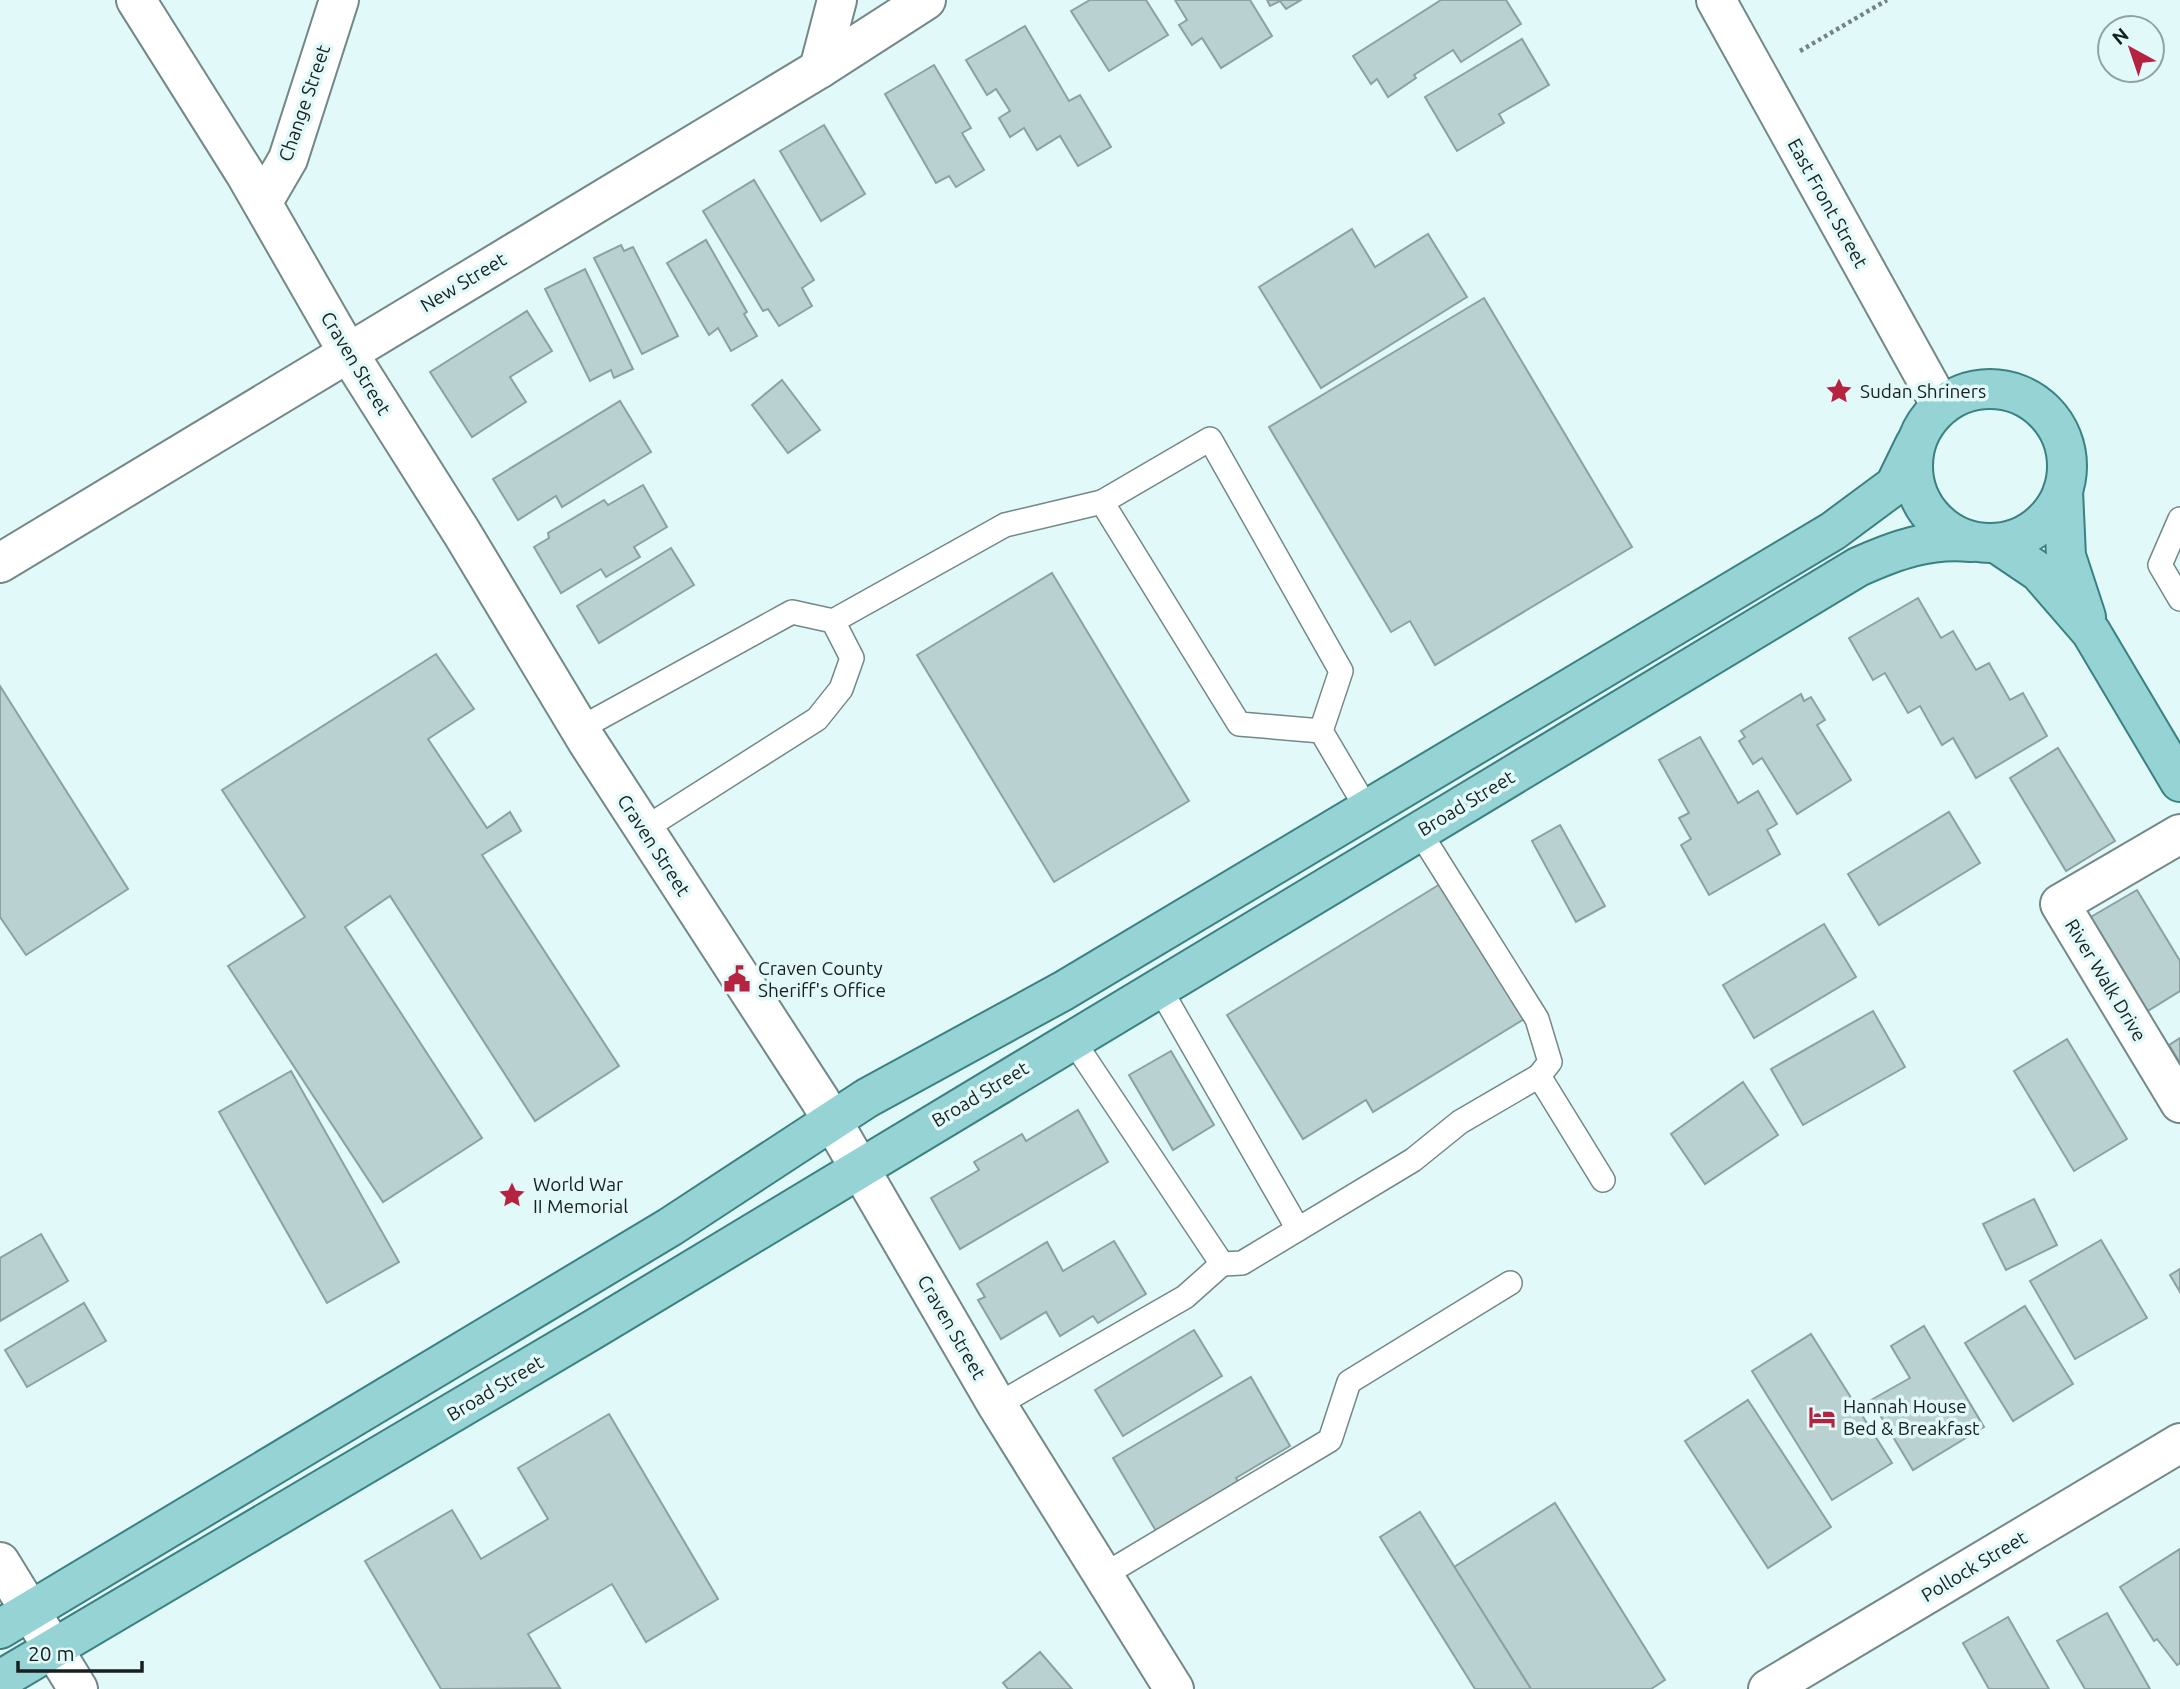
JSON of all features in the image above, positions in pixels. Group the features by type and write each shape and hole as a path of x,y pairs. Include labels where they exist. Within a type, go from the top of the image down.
{"main road":[{"path":"15,1620 670,1227 832,1120 906,1075 1063,991 1833,531 1895,485 1926,424 1941,406 1962,394 1986,389 2003,390 2034,402 2047,413 2063,442 2067,458 2063,491 2066,556 2091,632"},
{"path":"1915,444 1912,465 1914,485 1922,505 1934,521 1951,534 1983,543 2039,572 2091,632 2180,782"},
{"path":"1983,543 2014,540 2044,521 2063,491"},
{"name":"Broad Street","path":"0,1680 582,1336 1858,567 1903,547 1948,540 1983,543"}],"street":[{"name":"Craven Street","path":"136,0 262,202 347,351 462,533 579,729 832,1120 997,1405 1174,1689"},
{"name":"Change Street","path":"262,202 288,159 339,0"},
{"path":"819,69 836,0"},
{"name":"New Street","path":"0,563 347,351 819,69 926,0"},
{"name":"East Front Street","path":"1716,0 1941,406"},
{"name":"River Walk Drive","path":"2180,834 2060,905 2180,1103"},
{"name":"Pollock Street","path":"1768,1689 2180,1443"},
{"path":"0,1562 15,1620 53,1647 78,1689"}],"lane":[{"path":"579,729 792,612 833,621 1005,525 1102,502 1210,439 1341,671 1321,731 1367,809"},
{"path":"1102,502 1240,724 1321,731"},
{"path":"2180,519 2160,565 2180,599"},
{"path":"644,829 817,719 841,688 852,658 833,621"},
{"path":"997,1405 1185,1297 1222,1264 1241,1263 1413,1160 1460,1122 1539,1076 1550,1062 1537,1019 1419,831"},
{"path":"1159,987 1298,1228"},
{"path":"1072,1039 1222,1264"},
{"path":"1539,1076 1604,1180"},
{"path":"1104,1575 1330,1440 1349,1382 1510,1283"}],"path":[{"path":"1800,51 1886,0"}],"building":[{"path":"1090,0 1146,0 1168,35 1109,71 1071,11"},
{"path":"1175,0 1250,0 1272,36 1221,68 1202,38 1192,45 1179,25 1187,20"},
{"path":"1267,0 1301,0 1286,9 1280,1 1270,6"},
{"path":"1441,0 1506,0 1521,24 1461,62 1453,50 1414,75 1416,78 1388,97 1377,79 1371,84 1353,56"},
{"path":"1025,26 1069,101 1080,95 1111,147 1078,166 1060,136 1037,150 1024,128 1010,137 999,118 1010,111 996,89 987,95 966,60"},
{"path":"1522,39 1549,85 1499,114 1504,123 1457,151 1425,97"},
{"path":"934,65 971,128 962,133 984,170 956,187 949,176 936,183 885,94"},
{"path":"824,125 865,194 821,221 780,151"},
{"path":"754,180 814,280 802,288 812,306 779,326 768,309 763,311 703,211"},
{"path":"1352,229 1375,267 1428,234 1467,297 1321,388 1259,287"},
{"path":"706,240 747,312 744,314 757,336 731,351 718,328 709,335 667,263"},
{"path":"621,245 624,251 633,247 678,336 642,354 594,258"},
{"path":"585,269 633,369 614,378 611,370 590,381 545,289"},
{"path":"1484,298 1632,547 1435,665 1410,621 1391,632 1269,427"},
{"path":"527,311 552,351 510,377 526,402 472,437 430,372"},
{"path":"782,380 820,430 788,453 752,405"},
{"path":"620,401 651,452 562,507 556,496 518,520 493,479"},
{"path":"643,485 667,527 634,547 640,557 606,577 601,569 561,593 534,547 549,538 548,533 604,500 608,505"},
{"path":"671,548 694,585 599,643 577,606"},
{"path":"1052,573 1189,801 1054,882 917,655"},
{"path":"1918,598 1941,638 1953,631 1976,670 1989,663 2010,700 2023,693 2047,736 1976,778 1953,738 1942,745 1920,706 1908,713 1885,673 1873,680 1849,638"},
{"path":"436,654 474,709 428,739 487,828 510,812 521,831 482,855 619,1066 535,1121 390,896 345,927 482,1138 383,1202 228,966 305,917 222,790"},
{"path":"0,686 128,889 26,955 0,917"},
{"path":"1801,694 1804,701 1811,697 1825,720 1817,725 1851,780 1797,814 1762,758 1753,764 1739,741 1745,737 1741,731"},
{"path":"1700,737 1738,803 1758,791 1777,824 1767,830 1780,854 1709,895 1681,845 1691,839 1679,818 1689,813 1659,760"},
{"path":"2058,748 2115,841 2066,871 2010,778"},
{"path":"1949,812 1980,863 1879,925 1848,874"},
{"path":"1560,825 1605,906 1576,922 1532,841"},
{"path":"1445,881 1529,1016 1373,1112 1366,1100 1303,1139 1227,1015"},
{"path":"2137,890 2180,961 2180,991 2146,1012 2089,918"},
{"path":"1824,924 1856,977 1754,1038 1723,985"},
{"path":"1873,1011 1905,1067 1803,1125 1771,1069"},
{"path":"2180,1038 2180,1063 2169,1045"},
{"path":"2067,1039 2127,1139 2074,1171 2014,1071"},
{"path":"1171,1051 1214,1125 1173,1150 1129,1075"},
{"path":"291,1071 399,1262 327,1303 219,1112"},
{"path":"1743,1082 1778,1135 1705,1184 1671,1134"},
{"path":"1078,1110 1108,1162 960,1249 931,1198 979,1170 974,1162 1022,1134 1026,1141"},
{"path":"2034,1199 2057,1245 2006,1270 1983,1224"},
{"path":"41,1234 68,1281 0,1321 0,1258"},
{"path":"2101,1240 2147,1318 2075,1359 2030,1281"},
{"path":"1114,1241 1146,1294 1098,1323 1093,1316 1060,1336 1046,1312 1001,1339 978,1300 985,1297 977,1284 1047,1242 1063,1271"},
{"path":"2180,1269 2180,1292 2170,1275"},
{"path":"84,1303 106,1341 27,1387 5,1350"},
{"path":"2025,1306 2073,1384 2013,1421 1965,1343"},
{"path":"1924,1326 1984,1427 1913,1470 1871,1400 1910,1378 1891,1346"},
{"path":"1194,1330 1222,1376 1123,1436 1095,1390"},
{"name":"Hannah House Bed & Breakfast","path":"1811,1334 1892,1463 1832,1500 1752,1371"},
{"path":"1251,1377 1290,1446 1236,1478 1239,1483 1156,1531 1113,1458"},
{"path":"1748,1400 1831,1527 1768,1568 1685,1441"},
{"path":"609,1414 718,1599 646,1642 612,1584 528,1634 560,1688 441,1689 365,1561 452,1510 481,1559 548,1519 518,1468"},
{"path":"1555,1503 1665,1680 1651,1689 1531,1689 1454,1567"},
{"path":"1420,1512 1531,1689 1475,1689 1380,1537"},
{"path":"2180,1549 2180,1663 2177,1665 2157,1639 2154,1641 2120,1587"},
{"path":"2107,1613 2150,1689 2085,1689 2057,1641"},
{"path":"2008,1617 2049,1689 1989,1689 1963,1643"},
{"path":"1040,1652 1072,1689 1008,1689 1003,1683"}],"place":[{"name":"Sudan Shriners","path":"1839,391"},
{"name":"Craven County Sheriff's Office","path":"737,979"},
{"name":"World War II Memorial","path":"512,1195"},
{"name":"Hannah House Bed & Breakfast","path":"1822,1417"}]}
